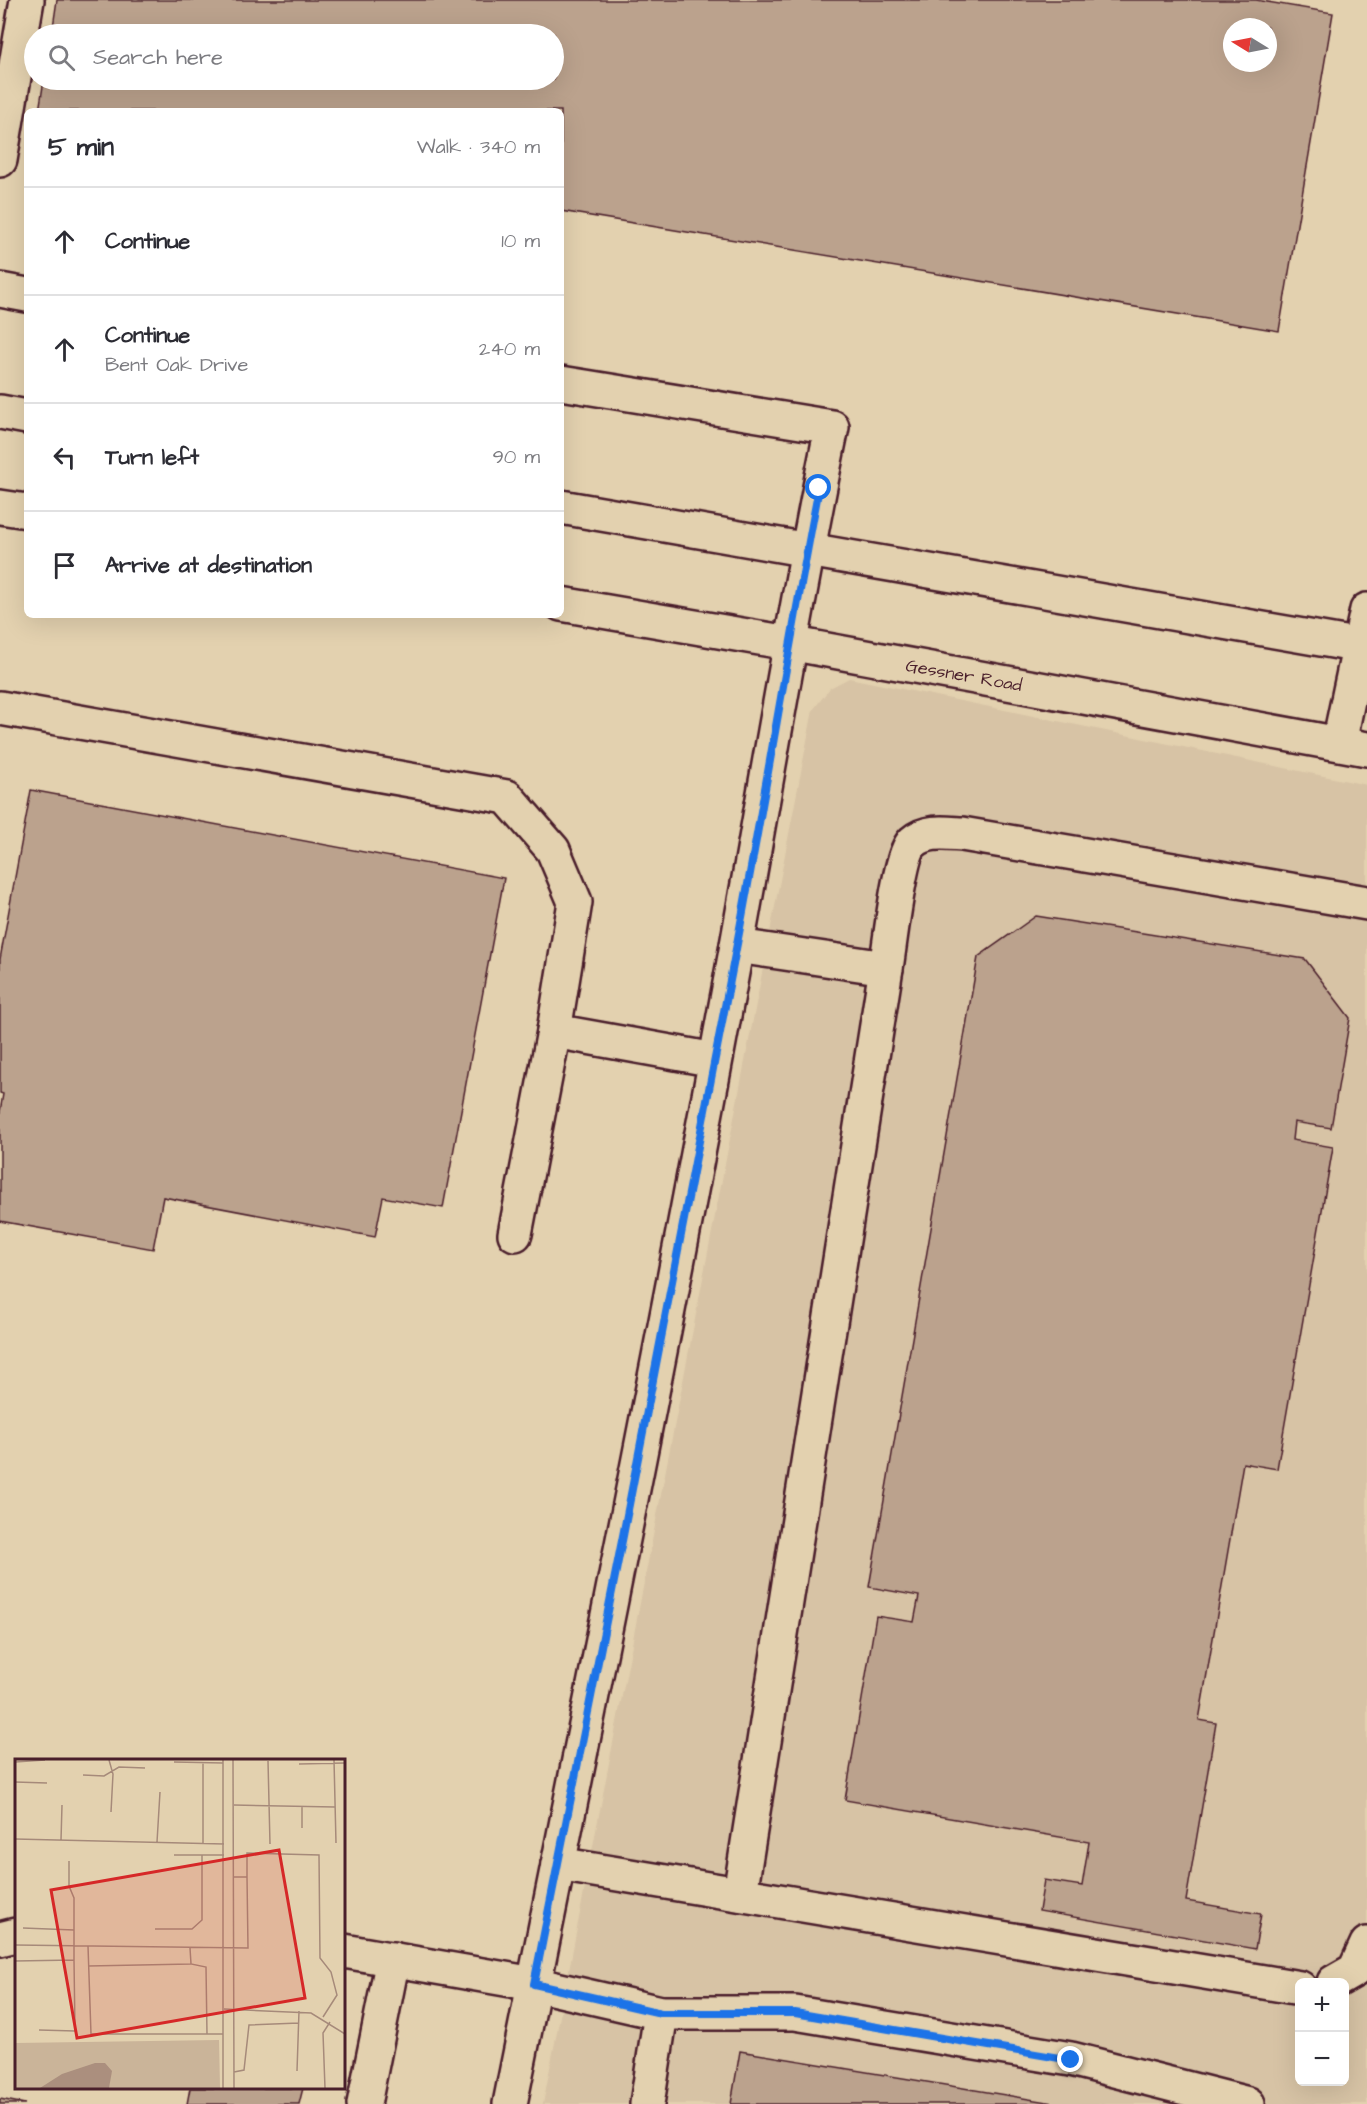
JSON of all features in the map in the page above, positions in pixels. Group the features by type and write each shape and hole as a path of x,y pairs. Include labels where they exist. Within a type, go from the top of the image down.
{"street":[{"path":"0,160 27,0"},
{"path":"0,290 24,294"},
{"path":"510,2104 666,1323 737,946 789,643 832,427 564,383"},
{"path":"0,412 24,416"},
{"path":"0,507 24,511"},
{"path":"564,508 1363,647"},
{"name":"Gessner Road","path":"564,605 789,643 1353,746"},
{"path":"1353,746 1367,610"},
{"path":"0,708 507,797 554,850 575,902 554,1031 515,1234"},
{"path":"740,1894 886,969 904,862 912,843 932,833 962,834 1367,903"},
{"path":"737,946 886,969"},
{"path":"554,1031 715,1060"},
{"path":"558,1864 1295,1987"},
{"path":"0,1939 15,1935"},
{"path":"1342,1978 1355,1970 1367,1944"},
{"path":"345,1951 534,1984 661,2013 795,2013 1071,2060 1248,2104"},
{"path":"364,2104 393,1959"},
{"path":"647,2104 661,2013"}],"shaded area":[{"path":"849,678 1367,785 1367,2104 543,2104 813,710 830,688"}],"building":[{"path":"57,0 1256,0 1333,13 1279,331 564,212 564,108 39,108 42,90 564,90 564,24 53,24"},
{"path":"31,790 504,878 443,1208 383,1197 375,1237 163,1197 153,1249 0,1221 0,1112 3,1094 0,1093 0,959"},
{"path":"1036,916 1305,959 1350,1018 1331,1128 1294,1122 1292,1140 1333,1147 1277,1469 1243,1463 1199,1720 1216,1723 1186,1901 1261,1914 1255,1949 1039,1911 1044,1880 1082,1886 1089,1842 845,1800 876,1616 914,1622 919,1596 869,1587 978,957"},
{"path":"740,2051 1059,2104 731,2104"},
{"path":"190,2089 303,2089 299,2104 187,2104"},
{"path":"0,2099 25,2104 0,2104"}],"route":[{"path":"819,488 666,1323 534,1984 661,2013 795,2013 1071,2060"}]}
